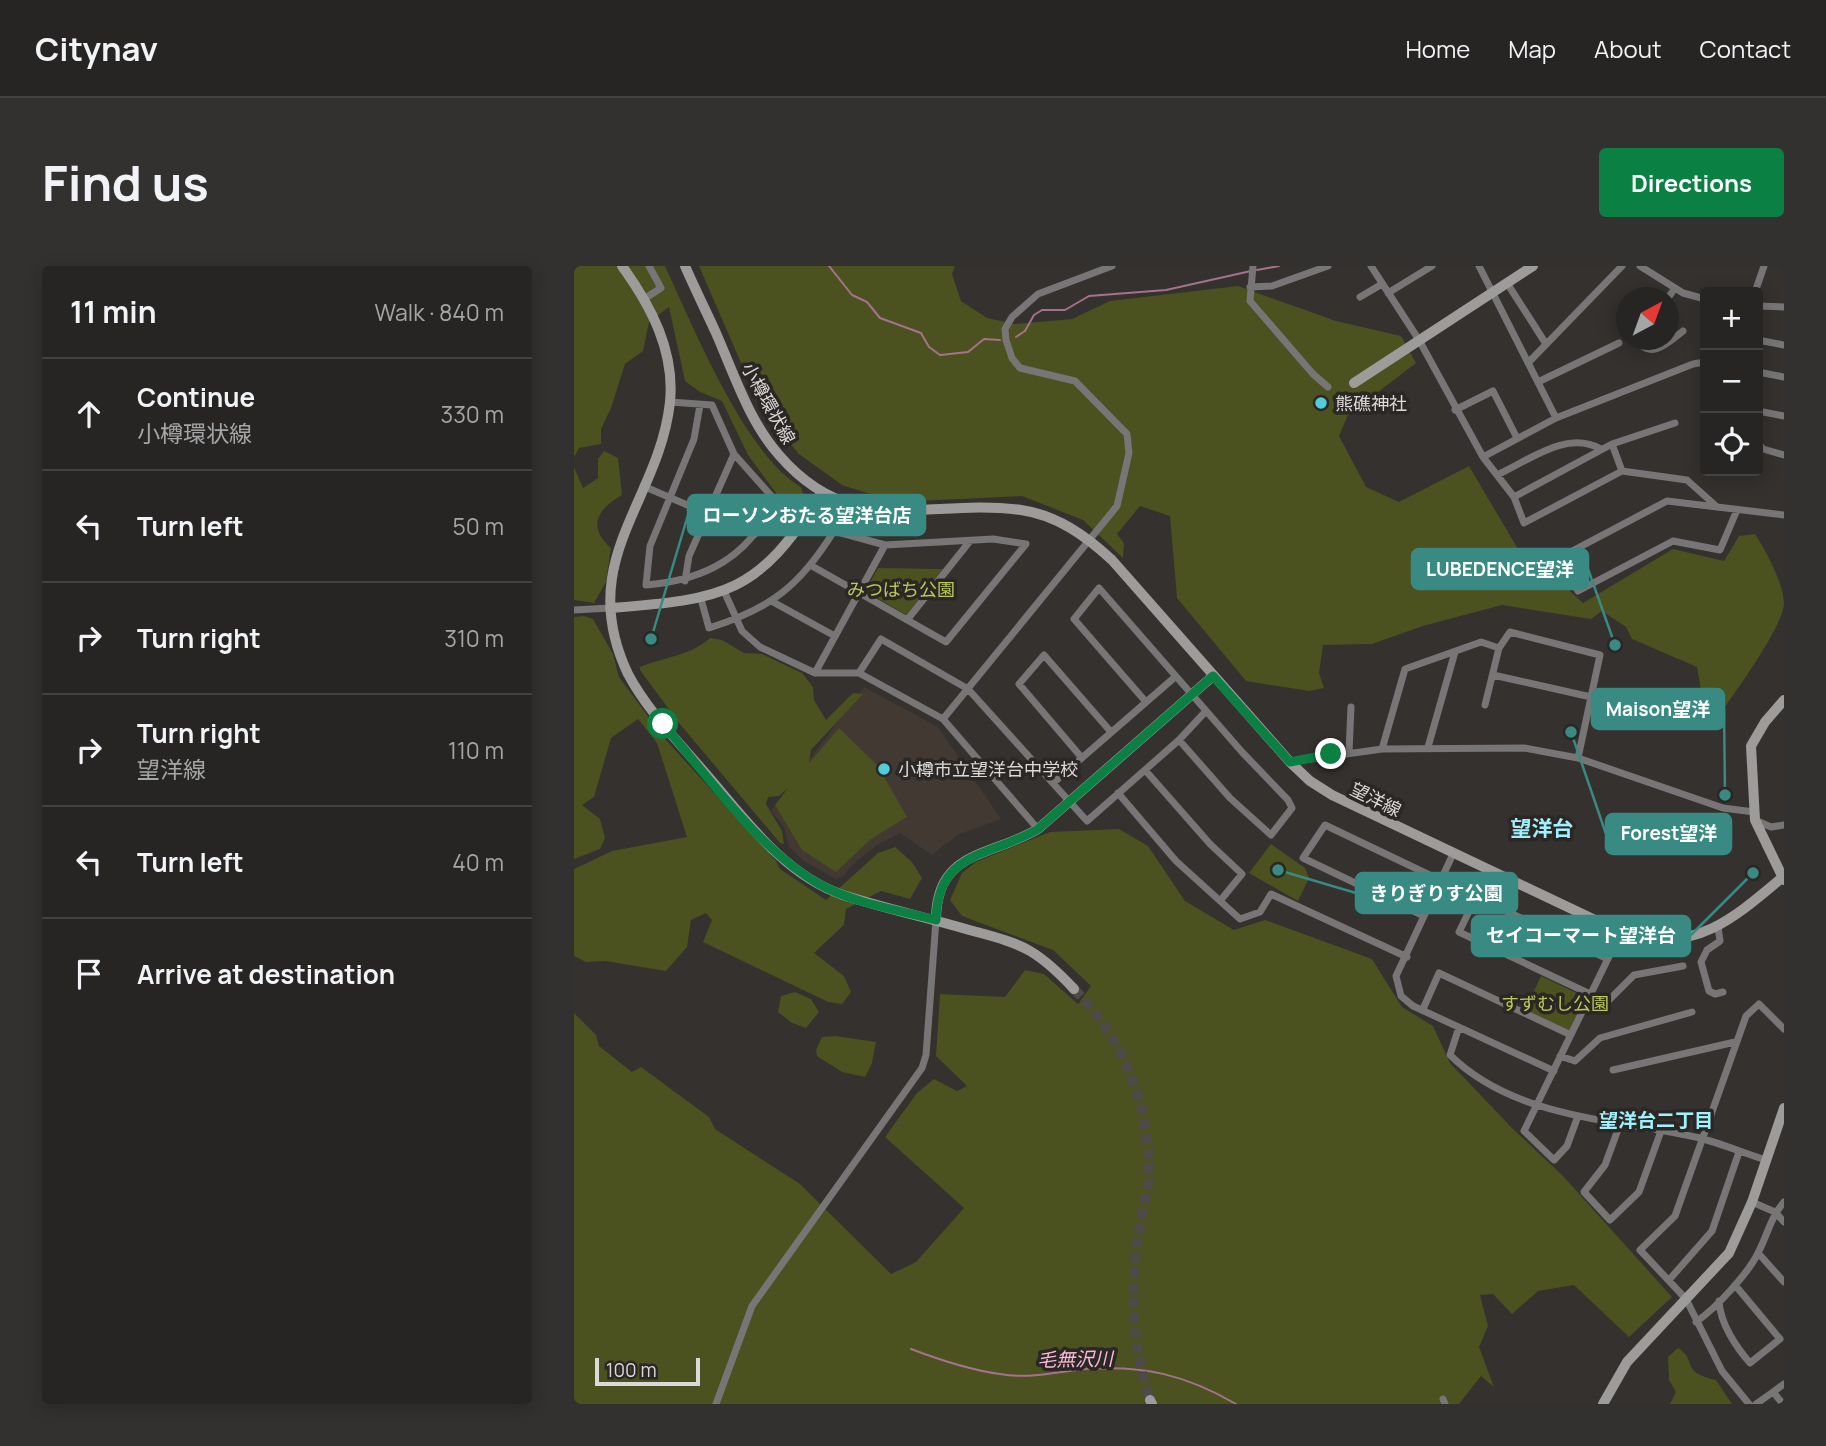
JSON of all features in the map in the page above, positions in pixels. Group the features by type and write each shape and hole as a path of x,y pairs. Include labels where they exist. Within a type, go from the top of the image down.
{"street":[{"path":"622,266 644,299 663,339 670,377 670,402 662,437 610,572 610,608 615,641 636,687 663,724 767,845 820,884 842,894 1021,947 1060,974 1074,989"},
{"path":"644,299 661,288 649,266"},
{"name":"小樽環状線","path":"685,266 763,433 792,470 822,492"},
{"path":"943,719 1117,506 1129,453 1127,435 1075,382 1020,368 1012,358 1005,329 1012,317 1038,294 1112,266"},
{"path":"1254,266 1250,301 1313,374 1328,387"},
{"path":"1250,286 1272,286 1328,266"},
{"path":"1371,266 1419,340 1483,457 1514,496 1524,523 1622,471 1687,480 1716,506"},
{"path":"1388,293 1432,266"},
{"path":"1479,266 1556,418"},
{"path":"1354,383 1533,266"},
{"path":"1528,363 1622,266"},
{"path":"1640,266 1673,287"},
{"path":"1757,287 1764,266"},
{"path":"1507,283 1546,344"},
{"path":"1360,297 1382,284"},
{"path":"1679,289 1700,297"},
{"path":"1763,306 1784,307"},
{"path":"1679,334 1683,331"},
{"path":"1763,341 1784,345"},
{"path":"1538,382 1616,344"},
{"path":"1483,457 1556,418 1700,363"},
{"path":"1763,373 1784,377"},
{"path":"1455,410 1493,391 1517,438"},
{"path":"670,402 712,405 734,454 775,500 755,534 707,573 685,581 646,585 650,546 694,439 700,405"},
{"path":"1763,412 1784,416"},
{"path":"1514,496 1612,444 1675,423"},
{"path":"1499,474 1564,443 1588,442 1601,450"},
{"path":"1612,444 1622,471"},
{"path":"1763,449 1784,455"},
{"path":"685,581 689,556 734,454"},
{"path":"642,485 755,534"},
{"path":"574,610 701,599 724,592 752,576 783,550 822,492"},
{"name":"望洋線","path":"822,492 862,508 891,513 988,507 1023,510 1066,525 1091,539 1290,762 1332,795 1620,934 1641,940 1687,939 1718,927 1784,877"},
{"path":"1737,510 1720,550 1673,541 1578,591 1559,558 1667,500 1784,515"},
{"path":"701,599 709,628 737,620 773,602 812,566 834,531 885,545 993,539 1026,544 946,642 812,566"},
{"path":"907,620 970,541"},
{"path":"815,673 833,635 885,545"},
{"path":"1146,702 1074,619 1099,588 1175,677 1288,800 1292,808 1272,835 1230,798 1179,740"},
{"path":"724,592 742,631 760,647 815,673 859,673 943,719 1038,829"},
{"path":"773,602 833,635"},
{"path":"1485,705 1499,648 1510,632 1600,655 1578,758"},
{"path":"859,673 881,639 968,689 1087,821 1179,740 1206,711"},
{"path":"1382,749 1405,669 1481,642 1499,648"},
{"path":"1428,747 1455,652"},
{"path":"1082,758 1018,684 1044,655 1111,732"},
{"path":"1493,675 1591,697"},
{"path":"716,1404 752,1306 922,1068 926,1055 940,891 952,870 971,856 1022,839 1038,829 1213,676"},
{"path":"1053,783 1175,677"},
{"path":"1784,701 1765,722 1751,746 1755,816 1784,877"},
{"path":"1349,752 1351,707"},
{"path":"1290,762 1382,749 1524,748 1578,758 1723,808 1755,816 1771,827 1784,825"},
{"path":"1145,770 1210,844 1242,874 1220,901"},
{"path":"1118,793 1176,861 1240,919 1260,912 1271,894 1407,957"},
{"path":"1424,916 1303,858 1325,825 1440,880"},
{"path":"1453,854 1396,976 1401,996 1459,1027 1553,1071"},
{"path":"1608,958 1476,897 1459,932 1605,1004 1633,975 1683,966"},
{"path":"1718,927 1720,941 1707,950 1701,962 1709,991 1715,994 1723,992"},
{"path":"1578,1116 1567,1146 1554,1160 1524,1131 1620,934"},
{"path":"1423,1009 1438,973 1571,1035"},
{"path":"1749,1404 1722,1371 1686,1299 1640,1250 1675,1216 1746,1016 1759,1004 1784,1029"},
{"path":"1560,1056 1575,1061 1600,1038 1692,1012"},
{"path":"1459,1027 1450,1055 1469,1074 1537,1105 1578,1116 1703,1139 1766,1160"},
{"path":"1613,1070 1735,1042"},
{"path":"1603,1404 1627,1362 1729,1253 1752,1202 1784,1108"},
{"path":"1620,1124 1605,1165 1584,1192 1610,1220 1639,1192 1661,1131"},
{"path":"1669,1280 1712,1231 1739,1152"},
{"path":"1752,1202 1775,1212 1784,1222"},
{"path":"1696,1321 1735,1285 1759,1254 1775,1212 1784,1202"},
{"path":"1759,1254 1784,1282"},
{"path":"1719,1301 1724,1320 1739,1350 1751,1363 1780,1339 1735,1285"},
{"path":"1756,1404 1784,1384"},
{"path":"1773,1392 1783,1404"}],"shaded area":[{"name":"小樽市立望洋台中学校","path":"864,687 938,727 1001,819 957,835 932,855 900,833 877,845 850,867 844,876 836,879 804,861 789,847 784,827 771,811"}],"green space":[{"path":"574,266 665,266 722,387 741,419 780,471 801,487 805,501 785,527 779,526 775,521 784,504 748,455 722,401 700,392 685,381 669,307 649,322 643,351 625,364 611,408 601,429 601,444 579,448 574,457"},
{"path":"699,266 955,266 952,274 961,301 987,318 1015,324 1072,319 1110,301 1238,286 1336,321 1401,336 1416,363 1348,415 1339,436 1366,487 1399,502 1469,466 1541,588 1557,579 1583,603 1673,549 1724,561 1739,536 1755,534 1781,587 1784,604 1781,616 1766,646 1715,722 1705,713 1697,667 1632,639 1626,627 1602,611 1591,619 1502,605 1423,626 1372,644 1323,645 1319,673 1324,688 1309,691 1246,681 1177,598 1170,516 1140,506 1117,534 1124,543 1123,558 1083,520 1022,496 896,502 842,485 799,454 761,409"},
{"path":"604,451 618,458 622,495 606,506 598,519 599,533 611,548 606,582 594,603 574,600 574,467 583,488 598,478 598,459"},
{"name":"みつばち公園","path":"878,568 943,569 906,615 865,591"},
{"path":"574,617 593,619 613,654 619,677 665,739 776,861 780,869 826,900 878,853 895,847 912,862 922,878 910,899 881,891 846,909 844,925 814,953 844,976 851,992 842,1004 828,1002 703,942 712,920 706,913 691,920 687,947 666,971 605,961 586,962 574,956 574,869 612,851 687,837 657,743 638,719 611,738 594,797 582,805 600,819 605,838 600,849 574,859"},
{"path":"710,638 722,640 744,653 762,654 802,673 813,687 814,700 826,720 853,693 863,694 811,750 809,763 839,728 878,766 907,817 871,839 836,872 802,850 775,805 788,788 779,796 768,797 766,804 782,831 784,844 780,843 679,723 640,670 640,667 694,649"},
{"path":"1119,829 1148,846 1185,901 1234,930 1265,920 1372,959 1402,1007 1433,1026 1450,1063 1512,1128 1564,1177 1672,1297 1629,1337 1574,1285 1538,1291 1512,1314 1493,1294 1480,1295 1488,1326 1479,1347 1494,1387 1481,1376 1459,1404 574,1404 574,1013 596,1035 599,1046 632,1072 641,1067 709,1117 715,1129 800,1184 891,1274 916,1262 964,1208 885,1137 917,1093 934,1079 957,1091 967,1086 936,1056 940,994 1005,997 1025,970 1044,974 1078,1004 1091,986 1053,950 962,916 950,900 962,873 976,862 1050,832"},
{"path":"1271,844 1305,868 1309,878 1298,901 1249,873"},
{"name":"すずむし公園","path":"1541,976 1585,997 1569,1031 1525,1010"},
{"path":"795,992 811,999 819,1012 806,1028 792,1023 778,1012 781,996"},
{"path":"836,1036 876,1042 872,1063 865,1077 842,1072 817,1056 816,1050 822,1037"},
{"path":"1678,1348 1684,1352 1693,1370 1716,1380 1732,1404 1670,1404 1676,1392 1669,1380 1668,1357"}],"waterway":[{"path":"829,266 852,295 867,302 880,318 921,333 929,347 940,355 968,352 984,339 1000,340"},
{"path":"1257,270 1279,266"},
{"path":"1016,337 1025,331 1034,315 1042,310 1065,310 1089,296 1166,290 1251,271"},
{"name":"毛無沢川","path":"911,1349 966,1367 1011,1375 1107,1368 1164,1374 1200,1386 1236,1404"}],"tunnel":[{"path":"1074,989 1118,1047 1128,1068 1142,1112 1149,1171 1138,1236 1134,1319 1139,1359 1150,1400"}],"place":[{"name":"熊礁神社","path":"1321,403"},
{"name":"ローソンおたる望洋台店","path":"651,639"},
{"name":"LUBEDENCE望洋","path":"1615,645"},
{"name":"Forest望洋","path":"1571,732"},
{"name":"小樽市立望洋台中学校","path":"884,769"},
{"name":"Maison望洋","path":"1725,795"},
{"name":"きりぎりす公園","path":"1278,870"},
{"name":"セイコーマート望洋台","path":"1753,873"}],"district":[{"name":"望洋台","path":"1542,828"},
{"name":"望洋台二丁目","path":"1656,1120"}],"route":[{"path":"663,724 767,845 790,865 842,894 936,920 940,891 952,870 971,856 1022,839 1038,829 1213,676 1290,762 1331,754"}]}
